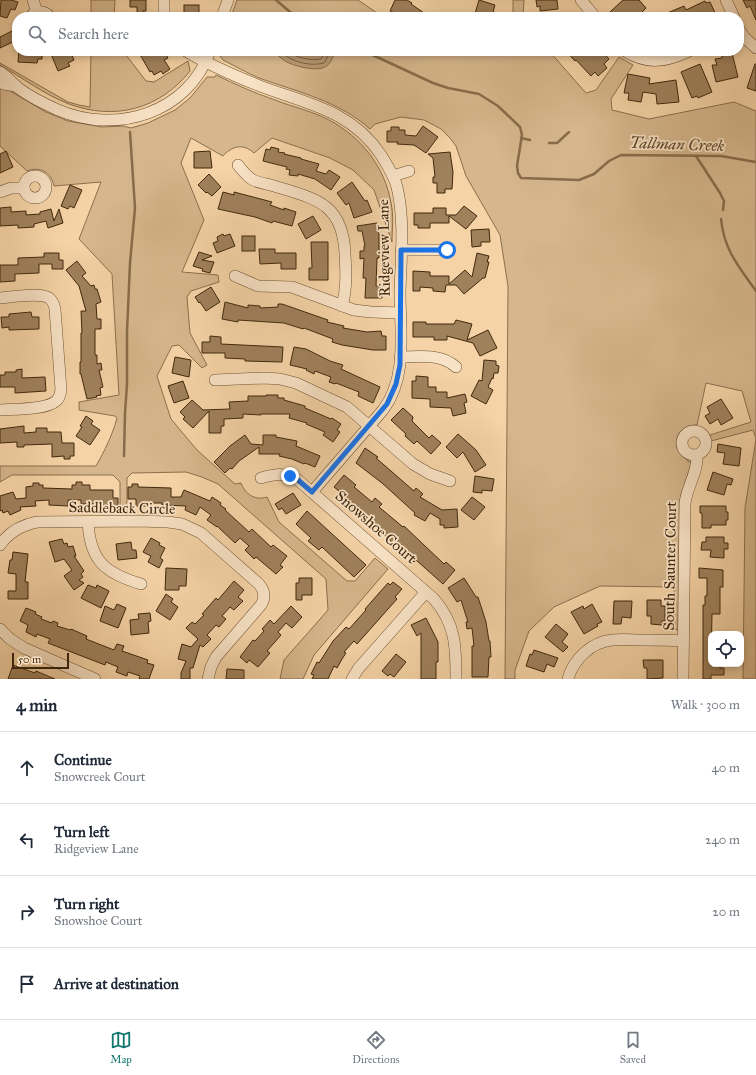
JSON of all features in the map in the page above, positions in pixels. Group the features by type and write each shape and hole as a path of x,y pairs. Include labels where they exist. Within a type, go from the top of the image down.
{"street":[{"path":"33,0 33,12"},
{"path":"164,0 164,12"},
{"path":"224,12 228,0"},
{"path":"581,0 591,12"},
{"path":"726,0 732,12"},
{"path":"744,37 756,48"},
{"path":"0,72 7,76 16,86 52,108 73,116 99,120 125,119 150,113 171,102 190,85 208,56"},
{"name":"Ridgeview Lane","path":"208,56 251,82 329,111 343,118 360,130 369,139 385,161 393,176 397,188 400,209 401,250 400,356 397,380 387,404 312,492"},
{"path":"635,56 652,61 678,56"},
{"path":"0,82 16,86"},
{"path":"238,165 254,180 313,199 325,206 334,214 339,223 345,242 346,289 342,306"},
{"path":"393,176 409,171"},
{"path":"0,192 11,188 24,188"},
{"path":"401,250 447,250"},
{"path":"235,276 258,286 292,288 363,312 400,313"},
{"path":"0,298 40,295 47,297 53,295 60,382 60,404 52,404 44,407 0,410"},
{"path":"400,356 433,356 446,359 456,367"},
{"path":"214,380 264,378 288,380 311,389 352,411 421,470 450,481"},
{"name":"South Saunter Court","path":"683,679 685,503 697,464 697,455"},
{"name":"Snowshoe Court","path":"261,478 275,474 285,474 294,478 434,599 442,610 453,634 456,653 456,679"},
{"name":"Saddleback Circle","path":"0,545 10,534 28,524 43,522 159,521 186,525 201,534 269,594 216,657 210,667 208,679"},
{"path":"88,522 91,545 95,555 101,563 119,577 140,584"},
{"path":"352,679 358,670 426,592"},
{"path":"0,629 19,646 95,679"},
{"path":"568,679 572,669 582,655 601,643 612,640 684,641"}],"shaded area":[{"path":"91,0 115,0 114,12 91,12"},
{"path":"237,0 358,0 376,12 233,12"},
{"path":"513,0 524,0 523,12 513,12"},
{"path":"91,56 127,56 146,81 154,82 188,61 190,71 165,95 151,103 120,111 86,109 69,104 43,91 0,65 0,63 68,102 90,107"},
{"path":"220,56 553,56 586,93 596,90 619,57 633,65 611,99 612,110 649,119 734,102 756,111 756,439 753,430 711,441 710,435 751,422 742,391 706,383 697,425 684,428 678,435 676,443 680,454 688,460 688,462 691,462 680,502 678,630 675,629 674,624 674,587 600,586 554,607 529,631 515,670 515,679 505,679 508,286 500,235 466,176 456,146 441,129 424,120 401,117 375,124 370,129 358,119 332,104 259,78 223,60"},
{"path":"216,75 237,85 323,117 341,127 361,144 377,165 388,190 392,208 392,242 374,190 353,170 330,158 272,138 254,153 246,148 238,147 230,150 223,156 191,138 181,163 204,220 182,272 218,275 219,282 191,291 187,297 190,333 207,365 202,368 179,345 172,346 157,376 171,419 197,450 235,484 241,483 251,496 258,498 267,497 279,522 347,581 355,581 375,558 388,569 314,655 303,679 280,679 284,660 328,610 326,579 218,484 186,472 132,473 127,478 127,513 120,513 120,482 113,475 12,475 0,482 0,466 96,466 108,443 117,418 115,416 79,410 79,402 119,395 112,274 79,239 101,182 54,186 53,181 44,171 36,169 27,171 0,146 0,85 46,112 68,121 102,127 123,126 131,128 148,123 175,110 190,98 207,77 215,77"},
{"path":"756,439 756,679 743,679 745,508"}],"water":[{"path":"278,56 334,56 329,64 325,67 316,69 305,68 285,61"}],"building":[{"path":"1,0 18,2 15,10 11,9 7,18 0,16"},
{"path":"130,0 146,0 146,11 137,12 137,7 130,7"},
{"path":"395,0 407,0 423,12 392,12 390,11"},
{"path":"479,0 495,5 493,12 475,12"},
{"path":"536,0 557,0 558,9 540,11 540,6 537,7"},
{"path":"623,0 639,0 646,8 642,12 610,12"},
{"path":"743,0 756,0 756,20 750,6 747,8"},
{"path":"705,1 706,3 710,2 715,12 670,12 684,6 686,10"},
{"path":"184,5 199,5 199,12 184,12"},
{"path":"12,31 12,42 0,48 0,37"},
{"path":"19,56 42,56 42,59 38,59 37,63 18,62"},
{"path":"52,56 72,56 74,60 68,63 70,66 58,71"},
{"path":"141,56 167,56 168,58 164,60 170,69 163,74 161,71 154,75 152,71 150,72"},
{"path":"570,56 606,56 609,59 604,64 607,68 598,76 595,72 591,76 576,60 575,61"},
{"path":"722,56 733,56 738,77 716,82 712,65 717,65 715,59 722,58"},
{"path":"700,64 712,92 698,98 697,96 692,98 681,72"},
{"path":"756,64 756,91 747,88"},
{"path":"628,74 650,78 649,84 676,80 679,102 657,104 656,94 643,92 641,102 628,100 629,93 624,93"},
{"path":"423,126 438,137 426,153 414,145 397,144 398,142 387,142 387,131 391,131 391,127 399,127 399,130 405,130 405,135 416,136"},
{"path":"271,147 279,149 278,152 319,164 316,171 326,174 329,170 340,177 331,190 315,179 298,174 298,176 289,175 290,170 286,169 287,167 263,161 266,149 270,150"},
{"path":"6,151 13,167 0,173 0,154"},
{"path":"210,151 212,168 194,168 194,152"},
{"path":"450,152 453,172 452,189 445,189 445,193 437,193 437,183 433,183 433,177 435,177 433,158 428,154"},
{"path":"209,174 221,187 212,196 207,192 206,193 198,185"},
{"path":"352,182 365,201 367,200 372,212 354,218 349,203 346,205 337,193"},
{"path":"70,185 82,190 74,208 70,206 68,209 61,206"},
{"path":"223,192 234,195 234,192 272,202 270,205 296,212 292,226 273,221 272,223 255,217 218,209"},
{"path":"464,206 477,216 466,229 449,216 449,223 430,223 430,228 418,228 418,225 414,225 414,213 433,213 433,208 446,208 446,215 456,215"},
{"path":"11,207 11,212 26,211 26,215 40,214 40,212 51,209 54,221 59,209 63,223 48,228 46,221 34,224 34,227 18,228 18,225 0,226 0,208"},
{"path":"313,216 321,230 306,239 298,224"},
{"path":"377,223 379,235 379,258 377,258 376,286 381,286 382,298 365,298 366,278 363,278 364,258 360,259 360,251 364,251 365,246 362,231 358,231 357,226"},
{"path":"489,229 490,242 481,242 481,246 472,247 471,230"},
{"path":"223,234 224,236 230,234 235,246 217,253 213,243 218,241 217,237"},
{"path":"242,236 255,236 255,251 242,251"},
{"path":"311,242 328,242 328,280 309,280 309,268 312,268"},
{"path":"259,249 275,249 275,253 296,253 296,269 281,269 281,263 260,264"},
{"path":"199,252 212,256 202,260 214,262 210,273 193,266"},
{"path":"44,253 59,253 59,260 63,260 63,269 52,269 52,264 39,264 39,273 15,274 15,281 0,282 0,265 18,265 18,258 44,257"},
{"path":"477,253 489,256 485,278 483,278 464,294 456,285 446,285 445,292 433,291 433,288 420,287 420,291 413,291 413,271 430,272 430,276 449,276 449,284 465,270 472,277"},
{"path":"77,261 86,273 82,276 91,286 94,285 95,289 97,289 101,302 96,304 97,319 101,319 101,329 95,329 95,355 97,355 97,364 101,363 102,370 99,370 103,387 100,388 101,395 87,399 80,374 82,333 81,311 86,311 79,286 66,270"},
{"path":"211,287 220,302 206,311 195,297"},
{"path":"225,302 248,308 248,305 260,306 260,308 278,307 278,304 282,304 328,320 327,322 344,326 343,328 367,332 381,331 382,336 386,336 386,350 373,350 342,345 332,342 333,339 304,328 303,329 284,323 238,320 238,322 222,319"},
{"path":"31,312 32,317 39,317 39,329 9,330 9,327 2,328 1,317 9,317 9,314"},
{"path":"456,320 472,324 467,340 488,330 497,348 480,356 473,343 447,336 447,340 434,340 434,337 413,337 413,322 426,322 426,324 454,324"},
{"path":"210,336 221,337 221,344 283,347 282,362 245,361 245,359 225,358 225,353 202,353 202,342 210,342"},
{"path":"294,347 306,349 330,361 343,365 341,369 380,387 373,403 358,396 359,392 336,383 329,382 331,377 315,371 314,374 306,370 307,369 290,365"},
{"path":"175,357 191,360 189,377 172,373"},
{"path":"484,360 496,361 496,365 499,366 498,373 494,373 493,379 492,378 488,387 493,390 486,404 471,396 479,380 482,381"},
{"path":"22,369 22,378 45,377 46,391 15,393 15,387 0,387 0,375 5,375 5,372 16,372 16,370"},
{"path":"416,376 428,377 428,387 436,387 436,392 447,392 447,398 465,394 467,402 464,403 466,413 453,416 451,408 430,407 430,399 412,398 412,381 416,381"},
{"path":"183,381 189,398 174,403 168,386"},
{"path":"278,395 278,398 284,398 284,400 305,406 305,408 331,419 332,418 341,424 337,430 340,432 333,442 323,435 325,432 306,424 307,423 289,418 290,414 243,414 243,418 224,419 224,426 221,426 221,433 209,433 209,411 193,428 183,419 185,417 180,412 192,400 203,410 230,409 229,402 248,401 248,396"},
{"path":"721,399 733,418 721,425 718,419 710,424 705,416 710,413 707,407"},
{"path":"403,408 413,417 412,421 429,438 432,435 441,443 431,454 417,441 414,444 391,420"},
{"path":"86,416 93,421 91,424 100,430 90,445 76,436 82,427 80,426"},
{"path":"24,426 24,433 36,432 36,428 47,428 47,432 61,432 62,443 74,443 74,456 70,456 70,459 64,459 64,456 52,457 52,444 24,445 24,447 17,447 17,442 0,443 0,429"},
{"path":"458,434 476,450 486,465 475,472 463,452 457,458 446,447"},
{"path":"245,435 251,444 263,445 263,435 276,435 276,437 297,441 296,446 320,456 315,467 279,456 280,454 259,454 259,447 225,473 214,462 230,446"},
{"path":"718,444 741,448 739,466 723,464 725,453 717,452"},
{"path":"365,448 378,457 376,458 414,491 416,488 423,494 420,497 442,510 457,509 458,527 444,528 444,525 440,525 440,519 430,513 425,521 414,515 415,513 382,483 356,463"},
{"path":"713,472 733,479 731,485 727,484 724,495 707,490"},
{"path":"344,475 356,485 354,487 372,502 375,498 382,504 379,507 403,527 404,526 444,564 446,562 455,570 443,584 416,560 414,562 408,556 411,554 398,542 395,545 358,510 357,511 348,503 350,500 334,487"},
{"path":"475,476 494,479 492,491 482,490 482,493 473,492"},
{"path":"76,482 82,482 82,485 90,485 90,490 113,490 113,498 118,498 118,507 98,507 98,504 81,504 81,500 68,500 68,506 49,505 49,500 35,501 36,506 20,507 21,510 10,515 8,511 3,513 2,510 0,511 0,496 13,492 16,499 26,498 26,487 33,486 33,483 43,485 43,488 72,489 72,485 76,485"},
{"path":"132,484 138,484 138,487 171,488 171,497 181,497 184,490 210,501 212,497 221,503 220,505 249,532 252,529 271,547 273,545 287,556 280,565 283,567 276,574 256,557 254,559 245,550 249,546 240,538 235,543 217,526 207,520 211,515 200,507 196,515 185,510 186,506 149,503 149,506 136,506 136,499 128,499 128,487 132,487"},
{"path":"293,493 301,505 286,514 282,508 279,510 275,504"},
{"path":"472,497 485,507 474,520 461,510"},
{"path":"700,506 726,506 728,520 726,520 726,525 711,525 711,528 702,528 702,513 700,513"},
{"path":"307,511 366,565 354,577 322,547 319,550 308,541 311,538 296,524"},
{"path":"706,537 724,537 724,543 728,543 728,549 724,549 724,558 710,557 711,550 701,550 702,542 706,542"},
{"path":"151,538 165,548 160,558 163,560 159,568 148,562 151,556 143,552"},
{"path":"62,539 64,544 67,543 68,547 73,546 76,556 74,556 84,571 81,574 83,577 79,580 84,583 74,590 64,576 72,570 64,559 55,562 49,542"},
{"path":"131,542 132,550 136,550 137,558 118,560 116,544"},
{"path":"13,552 28,554 25,582 28,582 28,599 8,599 8,591 16,591 16,574 8,573"},
{"path":"166,568 187,569 186,586 179,586 179,590 165,590"},
{"path":"699,568 723,570 723,587 720,587 720,614 712,614 712,631 708,631 708,667 724,668 724,675 711,675 711,679 703,679 703,605 705,605 705,596 707,596 707,578 699,578"},
{"path":"299,578 312,578 312,595 302,595 302,600 296,600 296,583 299,583"},
{"path":"464,578 476,597 478,597 486,622 490,641 491,657 489,657 488,677 472,677 472,646 474,646 472,628 467,629 466,622 468,622 461,600 457,602 448,588"},
{"path":"234,581 244,590 238,597 243,601 234,610 230,607 222,616 226,619 219,627 216,625 207,635 211,639 203,647 200,645 193,668 190,668 190,679 181,679 181,673 186,661 178,659 182,644 191,647 198,639 186,628 192,622 195,624 204,615 202,614 216,598 218,600"},
{"path":"393,582 402,589 395,597 397,599 357,644 354,641 344,652 346,653 337,668 334,666 328,679 312,679 314,675 311,674 317,662 319,663 333,641 346,627 349,629 388,583 390,585"},
{"path":"88,585 96,588 97,585 109,591 101,608 81,598"},
{"path":"166,594 173,599 171,602 178,607 170,620 156,611"},
{"path":"647,600 661,600 661,606 665,606 665,621 662,621 662,625 651,624 651,616 647,616"},
{"path":"614,601 632,601 631,618 622,617 621,624 613,624"},
{"path":"117,604 126,608 118,628 100,621 105,606 114,610"},
{"path":"592,604 602,622 584,634 571,612 583,606 584,609"},
{"path":"291,606 302,617 292,628 286,623 278,632 281,635 267,651 270,653 258,667 249,660 247,663 240,657 253,640 255,641 264,631 262,629 270,620 274,624"},
{"path":"26,608 36,612 35,614 42,617 41,619 52,623 53,621 58,623 57,626 71,629 87,636 86,639 114,650 117,644 124,646 122,651 148,660 147,663 154,665 149,679 139,679 140,676 128,672 127,676 116,672 118,667 106,662 105,665 48,643 50,639 37,634 36,637 26,632 28,625 20,621"},
{"path":"150,613 151,621 148,622 149,633 131,635 130,620 139,619 138,614"},
{"path":"426,618 438,642 436,679 421,679 421,633 417,636 411,625"},
{"path":"556,624 568,634 562,642 568,647 563,652 545,637"},
{"path":"534,650 558,658 554,667 547,664 544,672 526,666 530,654 532,655"},
{"path":"396,654 406,662 394,677 390,674 388,676 382,671"},
{"path":"643,660 663,660 663,678 647,679 647,668 644,668"},
{"path":"13,665 35,673 36,671 55,679 8,679"},
{"path":"227,669 244,670 244,679 226,679"}],"waterway":[{"name":"Tallman Creek","path":"276,0 290,12"},
{"name":"Tallman Creek","path":"375,56 433,83 448,88 479,94 498,106 520,127 522,135 517,166 518,173 521,178 579,180 594,174 609,161 621,155 721,156 756,162"},
{"path":"124,456 130,263 135,208 130,132"},
{"path":"549,143 557,143 569,132"},
{"path":"521,138 530,140"},
{"path":"696,156 720,193 724,201 723,210"},
{"path":"721,219 725,240 733,258 756,291"}],"route":[{"path":"290,476 298,480 312,492 383,410 396,384 400,365 401,250 447,250"}]}
